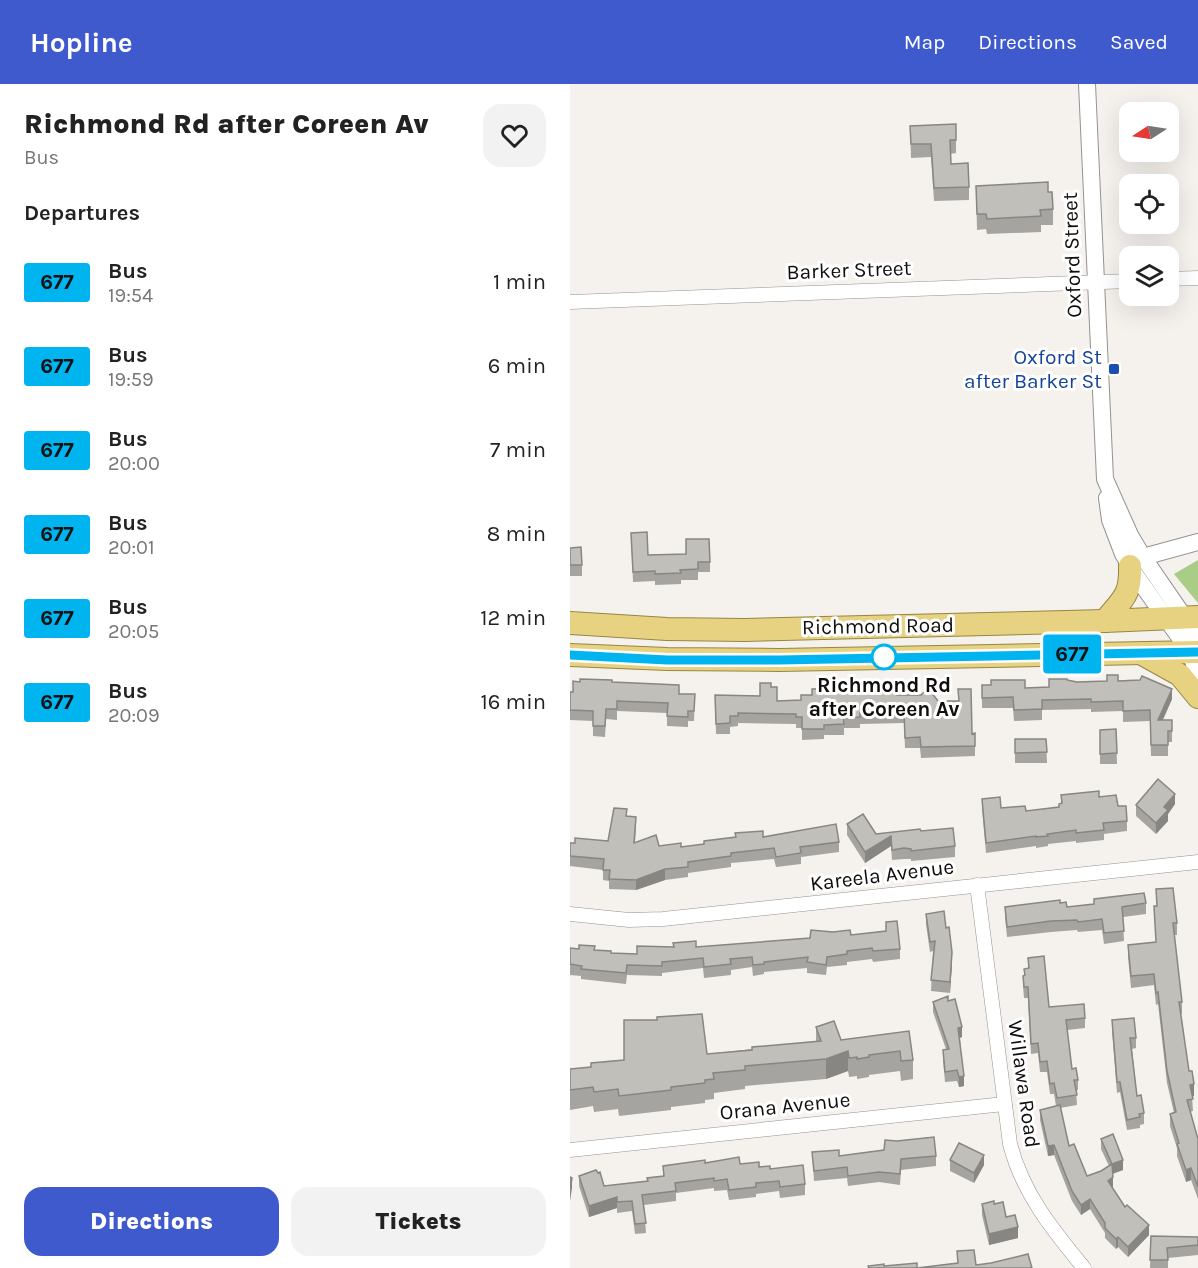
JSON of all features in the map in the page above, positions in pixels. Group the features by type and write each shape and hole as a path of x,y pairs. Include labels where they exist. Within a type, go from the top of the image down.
{"highway":[{"path":"1105,621 1130,589 1136,562"},
{"name":"Richmond Road","path":"572,624 745,630 1183,617"},
{"name":"Richmond Road","path":"570,655 667,660 779,660 1140,653 1195,647"},
{"path":"1140,653 1180,675 1198,697"}],"street":[{"name":"Oxford Street","path":"1087,84 1105,479 1110,520 1115,536 1183,617 1195,647 1198,676"},
{"path":"1179,279 1198,278"},
{"name":"Barker Street","path":"570,302 1119,281"},
{"path":"1136,562 1198,542"},
{"name":"Kareela Avenue","path":"570,914 628,920 663,919 1198,862"},
{"name":"Willawa Road","path":"977,885 1004,1104 1014,1162 1028,1193 1050,1227 1084,1268"},
{"name":"Orana Avenue","path":"570,1150 1004,1104"}],"green space":[{"path":"1198,560 1198,603 1174,574"}],"building":[{"path":"956,124 956,140 950,140 951,164 968,163 969,187 934,188 931,144 911,144 910,126"},
{"path":"1048,182 1048,192 1052,192 1053,209 1040,210 1041,216 987,219 986,214 977,214 976,186"},
{"path":"647,532 648,555 686,554 686,539 709,539 710,562 698,562 698,569 680,570 681,573 633,572 631,533"},
{"path":"581,547 582,565 570,565 570,548"},
{"path":"1107,675 1118,675 1118,681 1140,680 1142,676 1172,689 1158,720 1172,720 1172,731 1168,731 1168,745 1151,745 1150,710 1123,711 1123,701 1042,700 1042,709 1014,710 1013,697 982,698 982,685 991,685 991,680 1025,680 1025,688 1049,687 1049,679 1067,679 1077,682 1107,681"},
{"path":"580,679 679,685 679,694 695,694 694,711 688,711 688,717 667,716 668,703 617,701 617,709 606,709 605,726 593,726 593,711 570,710 570,692 573,692 573,681 580,682"},
{"path":"760,683 771,683 771,687 777,687 777,701 801,700 801,695 812,695 812,689 852,688 852,692 859,691 859,693 897,690 897,695 921,695 924,692 931,692 938,701 959,701 958,689 971,689 972,734 975,733 975,746 921,747 920,737 905,738 904,712 860,713 860,717 843,718 844,724 824,725 824,729 802,729 802,717 796,717 796,714 738,713 738,716 730,716 730,723 716,724 715,695 760,696"},
{"path":"1116,729 1117,753 1100,754 1100,730"},
{"path":"1015,739 1046,739 1047,752 1015,753"},
{"path":"1158,779 1175,794 1164,807 1168,810 1156,823 1136,805"},
{"path":"1099,791 1099,797 1116,795 1118,806 1126,806 1127,821 1103,823 1104,830 1076,833 1076,830 1047,834 1048,836 986,843 982,799 1000,797 1001,808 1025,806 1026,811 1059,807 1062,803 1061,795"},
{"path":"614,808 627,809 626,816 636,817 634,843 656,835 659,846 681,843 681,847 736,837 735,833 763,831 763,837 836,824 839,842 800,847 801,853 776,857 774,848 731,853 731,856 688,862 688,867 665,869 636,880 609,879 610,870 603,870 604,859 570,856 570,843 575,843 575,838 608,841"},
{"path":"863,814 876,834 953,828 955,846 911,851 911,849 904,848 892,850 891,836 865,852 847,824"},
{"path":"1173,888 1177,923 1173,923 1182,1002 1179,1002 1189,1071 1192,1071 1194,1084 1190,1085 1193,1099 1187,1100 1198,1139 1198,1187 1191,1168 1186,1170 1170,1114 1176,1112 1167,1071 1154,974 1131,976 1128,945 1156,942 1154,906 1157,906 1156,889"},
{"path":"1144,893 1146,903 1122,907 1124,931 1104,933 1102,919 1078,922 1077,920 1051,921 1007,927 1005,907 1060,900 1060,903 1066,902 1067,907 1094,904 1094,899"},
{"path":"944,911 946,928 949,927 952,952 950,982 931,980 935,941 930,942 926,914"},
{"path":"897,921 900,949 873,951 872,948 847,951 847,954 827,957 826,965 807,962 808,957 753,965 752,957 730,959 731,964 704,967 703,958 662,962 662,966 627,965 626,973 581,969 582,966 570,964 570,948 579,949 579,945 595,946 594,950 611,951 611,953 637,954 637,946 674,947 673,943 696,941 696,947 810,938 811,930 833,932 850,930 851,935 886,931 886,922"},
{"path":"1044,956 1049,1007 1084,1004 1085,1018 1066,1020 1072,1069 1076,1068 1078,1080 1074,1080 1077,1095 1057,1098 1054,1083 1050,1084 1047,1061 1040,1062 1038,1043 1031,1044 1028,987 1024,987 1024,969 1029,968 1028,958"},
{"path":"948,996 948,1001 955,999 962,1027 958,1028 964,1076 959,1077 957,1070 945,1072 943,1050 949,1049 933,1002"},
{"path":"702,1014 707,1054 752,1050 752,1047 821,1041 816,1027 834,1021 841,1040 909,1031 913,1060 901,1061 900,1051 857,1059 857,1057 849,1058 848,1051 826,1059 745,1066 745,1070 713,1073 714,1079 705,1080 705,1083 671,1087 671,1090 619,1096 618,1089 594,1092 593,1087 570,1090 570,1069 591,1067 591,1063 624,1060 624,1020 657,1020 657,1017"},
{"path":"1134,1018 1136,1038 1130,1038 1137,1096 1141,1095 1144,1113 1139,1114 1140,1117 1127,1120 1120,1082 1117,1082 1112,1020"},
{"path":"1060,1105 1069,1146 1074,1144 1087,1176 1112,1164 1113,1177 1108,1181 1125,1207 1127,1205 1149,1225 1128,1247 1105,1228 1105,1223 1090,1199 1081,1205 1072,1191 1054,1145 1048,1146 1040,1110"},
{"path":"1113,1134 1123,1160 1112,1164 1101,1139"},
{"path":"934,1137 936,1156 901,1159 900,1174 879,1172 848,1176 847,1167 814,1171 812,1152 839,1150 839,1156 884,1150 885,1140"},
{"path":"959,1143 984,1155 974,1173 950,1160"},
{"path":"739,1157 740,1164 759,1162 759,1167 770,1166 770,1169 803,1165 805,1184 780,1187 779,1181 756,1183 756,1187 729,1190 727,1179 714,1181 714,1178 675,1183 676,1191 642,1195 646,1223 635,1224 632,1201 617,1202 617,1197 589,1206 579,1176 596,1170 600,1172 604,1186 648,1181 647,1178 664,1176 663,1166 705,1160 705,1163"},
{"path":"994,1201 994,1204 1003,1202 1006,1217 1015,1215 1018,1227 989,1234 982,1204"},
{"path":"1151,1236 1198,1237 1198,1245 1167,1248 1168,1260 1150,1260"},
{"path":"974,1250 976,1265 1028,1254 1032,1268 917,1268 958,1263 957,1251"},
{"path":"917,1263 917,1268 869,1268 868,1266"}],"bus line":[{"name":"677","path":"570,655 667,660 779,660 1198,652"}],"place":[{"name":"Oxford St after Barker St","path":"1114,369"},
{"name":"Richmond Rd after Coreen Av","path":"884,657"}]}
